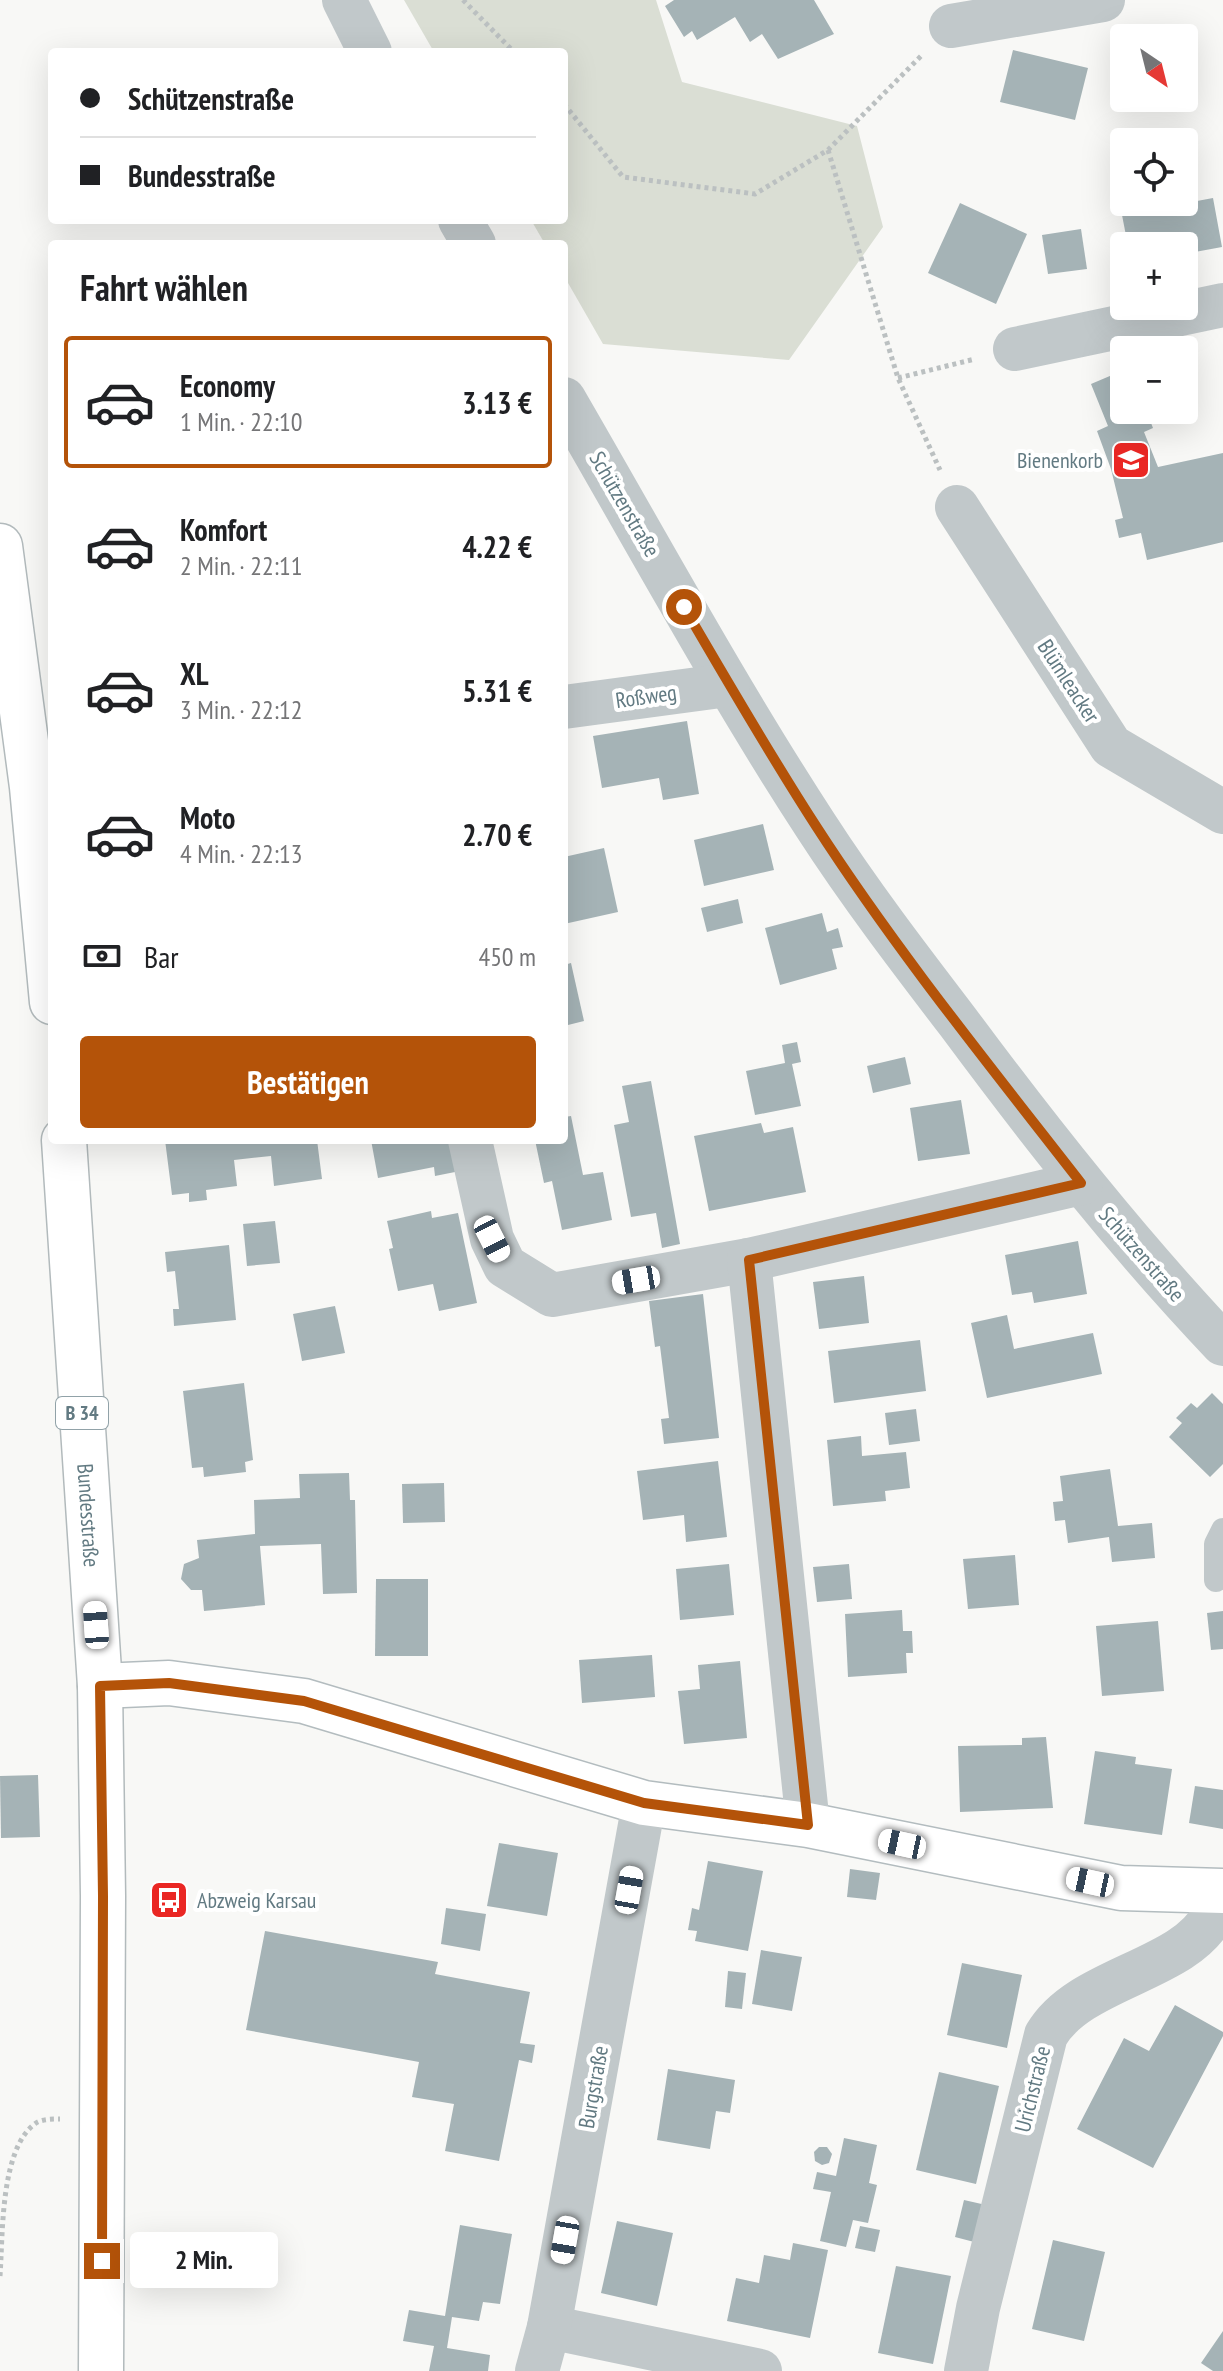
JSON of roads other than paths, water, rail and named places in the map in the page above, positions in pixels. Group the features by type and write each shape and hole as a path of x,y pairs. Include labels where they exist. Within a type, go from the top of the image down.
{"main road":[{"path":"0,546 42,785 48,915"},
{"name":"Bundesstraße","path":"64,1144 100,1686 103,1896 101,2371"},
{"path":"100,1686 169,1683 304,1701 644,1803 808,1825 1121,1888 1220,1891"}],"street":[{"path":"344,0 368,48"},
{"path":"951,26 1103,0"},
{"path":"1015,349 1223,305"},
{"name":"Schützenstraße","path":"568,406 728,685 817,828 885,925 1081,1183 1163,1281 1223,1344"},
{"name":"Blümleacker","path":"957,507 1111,746 1223,812"},
{"name":"Roßweg","path":"568,706 728,685"},
{"path":"471,1144 492,1239 505,1266 552,1295 749,1260 1081,1183"},
{"path":"749,1260 808,1825"},
{"name":"Burgstraße","path":"537,2371 549,2327 644,1803"},
{"name":"Urichstraße","path":"966,2371 978,2308 1046,2035 1054,2020 1086,1996 1188,1943 1205,1928 1215,1912 1220,1891"},
{"path":"549,2327 760,2371"}],"lane":[{"path":"1216,1580 1216,1544 1223,1530"}],"place":[{"name":"Bienenkorb","path":"1131,460"},
{"name":"Abzweig Karsau","path":"169,1900"}]}
